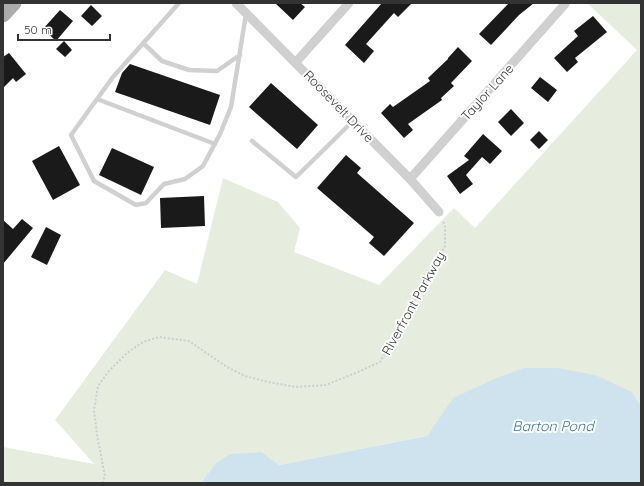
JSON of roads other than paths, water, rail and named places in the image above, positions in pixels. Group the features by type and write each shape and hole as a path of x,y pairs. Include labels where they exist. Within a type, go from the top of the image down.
{"main road":[{"path":"3,15 14,3"}],"street":[{"name":"Roosevelt Drive","path":"236,3 410,179 439,212"},
{"path":"296,62 349,3"},
{"name":"Taylor Lane","path":"410,179 565,4"}],"lane":[{"path":"179,3 113,77 71,135 94,181 136,205 146,203 164,184 185,179 203,166 220,134 231,106 246,13"},
{"path":"143,43 162,61 189,70 217,71 240,55"},
{"path":"97,99 215,144"},
{"path":"252,142 296,177 353,121"}],"water":[{"name":"Barton Pond","path":"524,368 557,368 595,375 632,392 641,406 641,483 201,483 215,464 230,454 262,452 279,465 427,436 453,398 499,377"}]}
